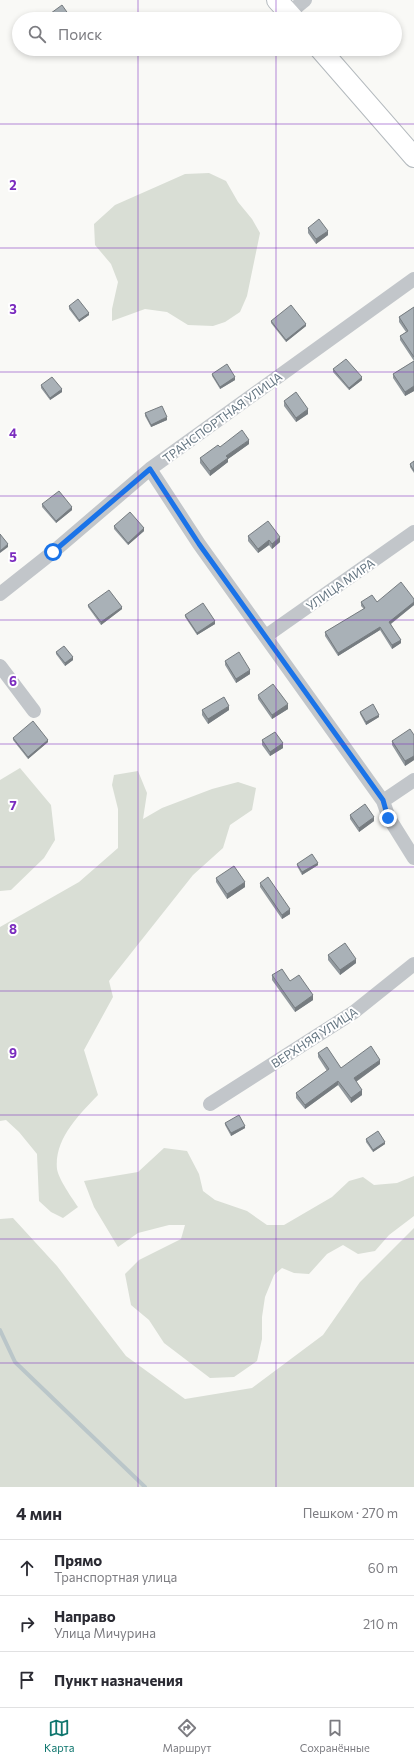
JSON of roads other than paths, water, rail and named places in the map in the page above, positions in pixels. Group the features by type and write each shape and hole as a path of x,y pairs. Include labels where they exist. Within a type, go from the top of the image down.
{"street":[{"path":"287,11 305,0"},
{"path":"326,56 414,156"},
{"name":"ТРАНСПОРТНАЯ УЛИЦА","path":"0,594 53,552 150,469 414,279"},
{"path":"150,469 199,544 383,800 388,818 414,858"},
{"name":"УЛИЦА МИРА","path":"266,636 414,532"},
{"path":"0,666 34,711"},
{"path":"383,800 414,780"},
{"name":"ВЕРХНЯЯ УЛИЦА","path":"210,1104 354,1012 414,964"}],"waterway":[{"path":"0,1330 15,1362 145,1487"}]}
